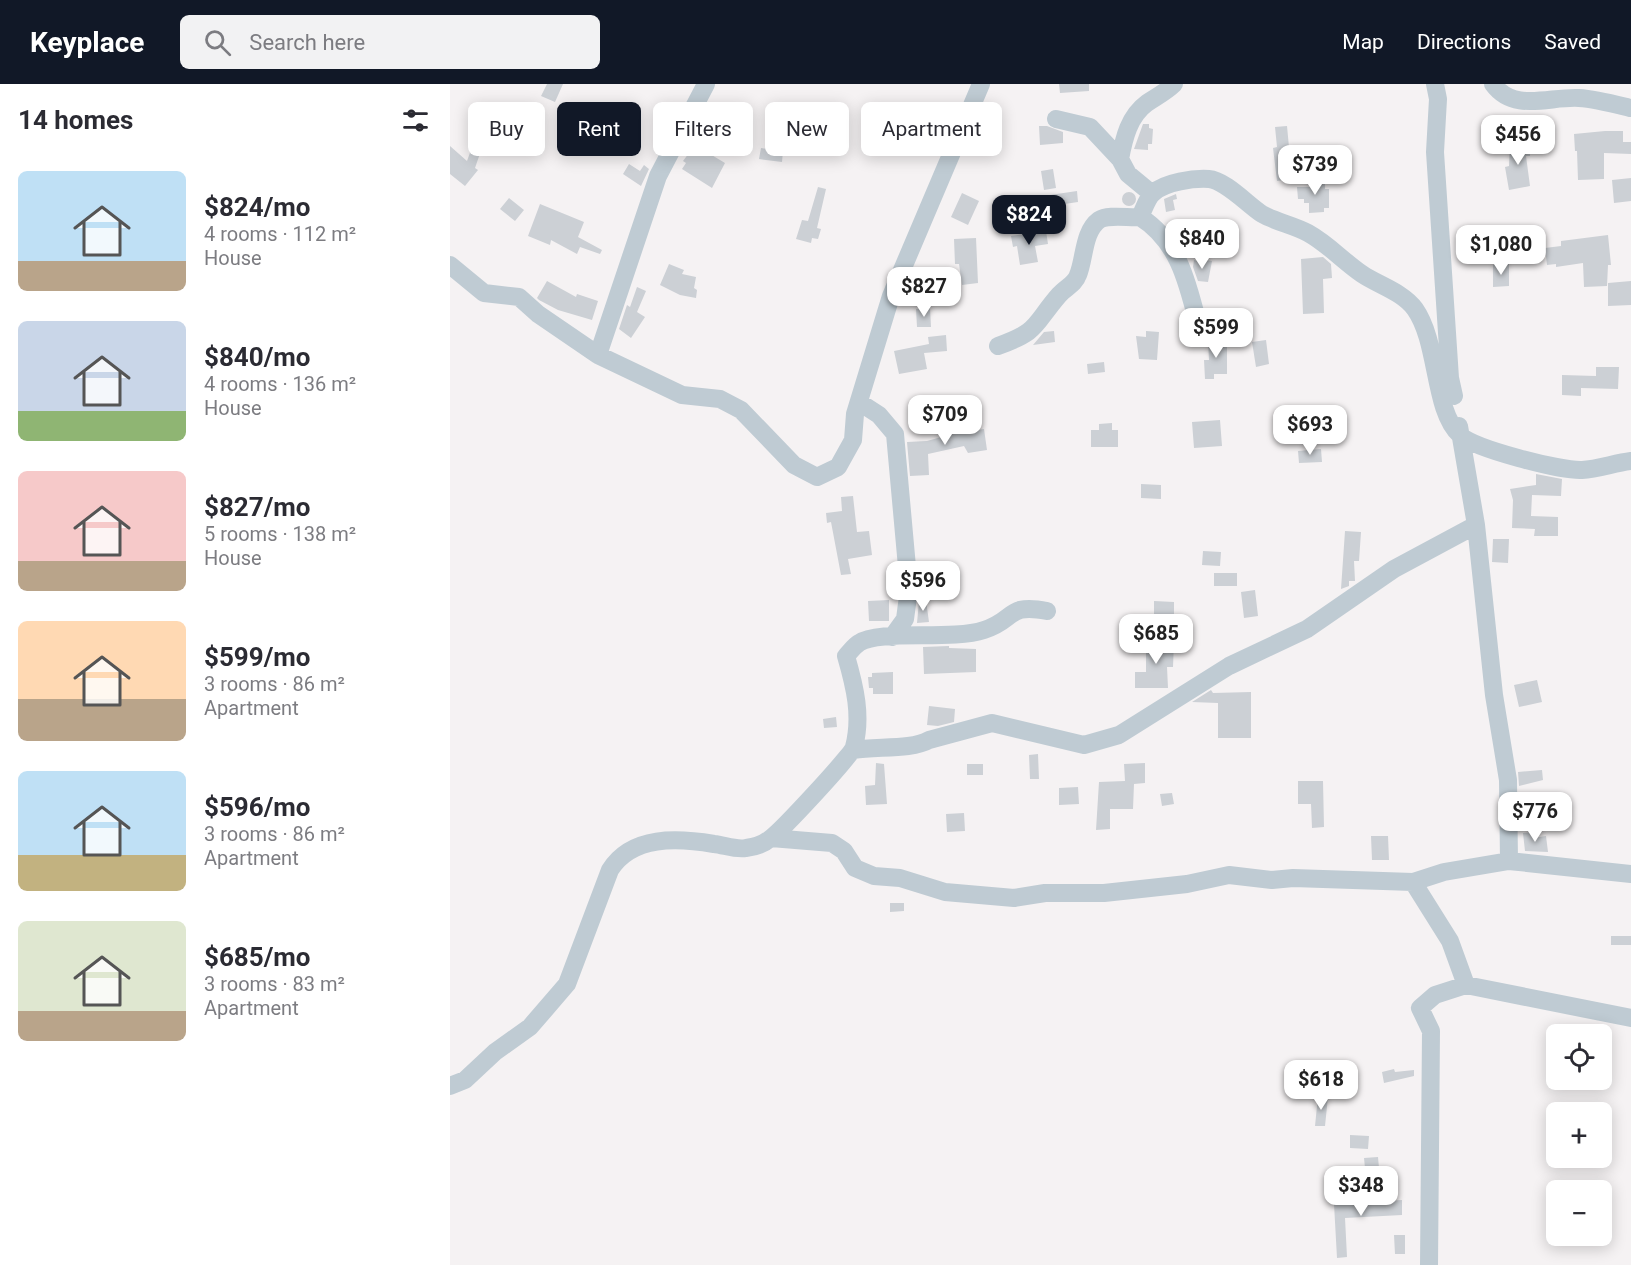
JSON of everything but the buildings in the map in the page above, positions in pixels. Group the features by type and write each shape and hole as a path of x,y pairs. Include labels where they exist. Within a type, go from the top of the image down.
{"street":[{"path":"598,355 658,176 706,84"},
{"path":"450,265 484,293 519,297 537,314 598,355 682,395 720,399 741,410 787,459 817,477 838,467 853,440 859,402 891,296 956,155 981,84"},
{"path":"1120,159 1128,127 1135,115 1145,104 1174,84"},
{"path":"1435,84 1438,99 1435,152 1450,378 1476,525 1494,695 1508,780 1509,861"},
{"path":"1493,84 1508,99 1542,102 1579,98 1630,108"},
{"path":"1056,119 1090,127 1120,159 1128,174 1151,194"},
{"path":"1140,216 1151,194 1169,184 1211,179 1235,192 1264,215 1306,231 1326,244 1360,273 1413,306 1423,322 1430,341 1446,410 1461,436 1498,451 1568,470 1584,470 1631,460"},
{"path":"998,346 1022,338 1037,326 1054,301 1078,277 1088,238 1097,222 1106,217 1140,216 1160,233 1178,257 1187,279 1197,320"},
{"path":"859,402 879,415 896,434 909,589 905,619 892,637"},
{"path":"450,1086 465,1080 495,1052 530,1027 567,984 610,870 618,858 642,844 681,838 742,849 758,846 771,838 854,750 872,746 921,744 992,723 1084,745 1119,735 1229,666 1307,629 1394,569 1476,525"},
{"path":"854,750 859,716 846,657 860,642 874,637 957,637 985,630 1022,607 1047,611"},
{"path":"771,838 832,843 844,851 855,868 874,876 900,878 945,892 1014,898 1045,893 1104,893 1186,884 1229,875 1272,880 1293,878 1413,882 1444,872 1509,861 1631,874"},
{"path":"1413,882 1450,941 1466,986"},
{"path":"1429,1265 1431,1031 1420,1008 1434,994 1466,986 1631,1018"}]}
